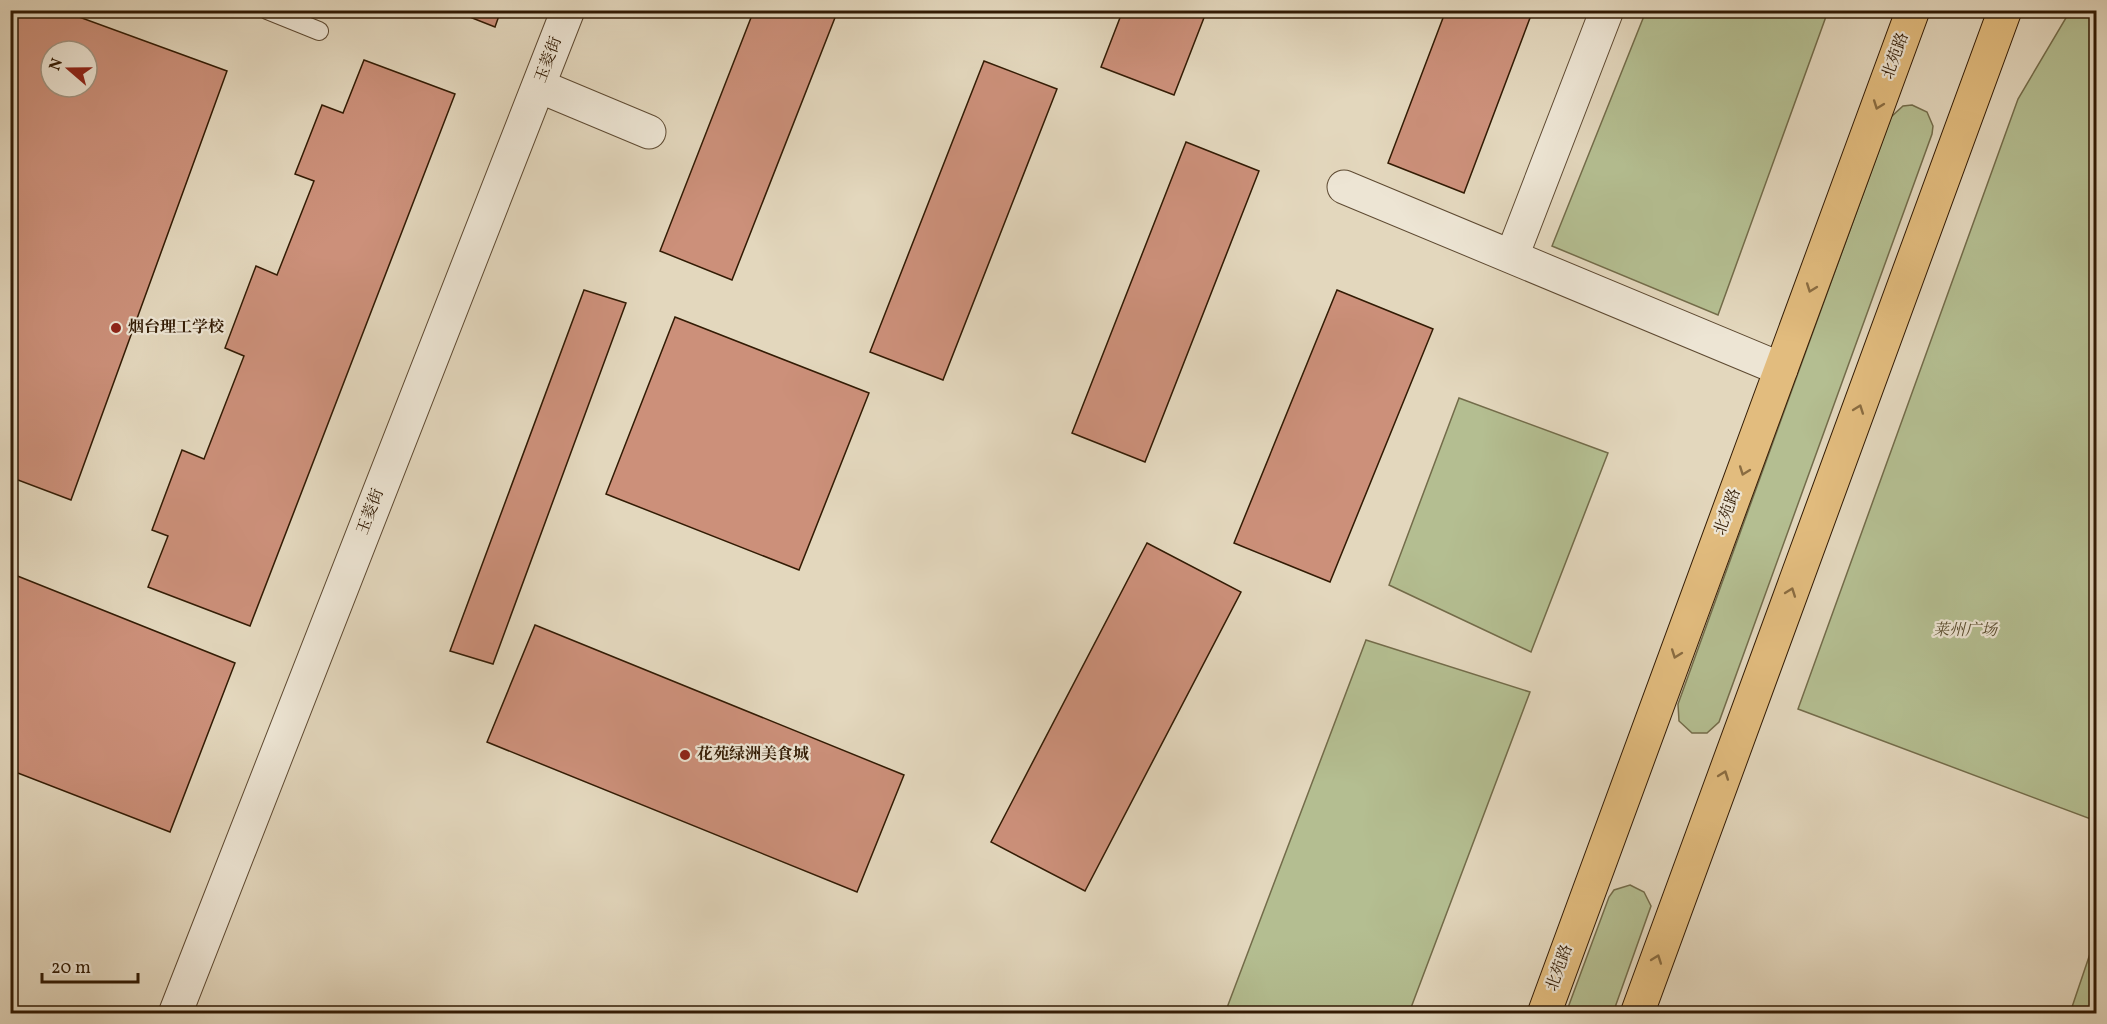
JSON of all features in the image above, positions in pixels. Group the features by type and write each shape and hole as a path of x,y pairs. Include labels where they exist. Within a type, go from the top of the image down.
{"main road":[{"name":"北苑路","path":"1544,1014 1913,10"},
{"path":"1637,1014 2005,10"}],"street":[{"name":"玉菱街","path":"175,1014 568,10"},
{"path":"1512,256 1607,10"},
{"path":"539,86 649,132"},
{"path":"1344,187 1781,369"}],"lane":[{"path":"267,10 319,31"}],"green space":[{"path":"1646,11 1828,11 1718,315 1552,246"},
{"name":"莱州广场","path":"2070,11 2096,11 2096,821 1798,709 2018,99"},
{"path":"1912,105 1927,112 1933,126 1932,134 1719,722 1707,733 1692,733 1679,721 1678,704 1891,117 1903,106"},
{"path":"1459,398 1608,453 1531,652 1389,585"},
{"path":"1366,640 1530,692 1409,1013 1225,1013"},
{"path":"1630,885 1644,892 1651,906 1613,1013 1566,1013 1609,897 1614,890"},
{"path":"2096,936 2096,1013 2070,1013"}],"building":[{"path":"10,10 60,10 227,71 71,500 10,477"},
{"path":"452,10 501,10 495,27"},
{"path":"754,10 838,10 732,280 660,251"},
{"path":"1123,10 1207,10 1174,95 1101,67"},
{"path":"1446,10 1533,10 1464,193 1388,163"},
{"path":"364,60 455,94 250,626 148,587 168,536 152,530 182,450 204,459 244,356 225,348 256,266 277,275 314,181 295,174 322,105 343,113"},
{"path":"984,61 1057,89 943,380 870,352"},
{"path":"1186,142 1259,171 1145,462 1072,433"},
{"path":"584,290 626,303 493,664 450,651"},
{"path":"1337,290 1433,329 1330,582 1234,543"},
{"path":"675,317 869,393 799,570 606,494"},
{"path":"1147,543 1241,592 1085,891 991,842"},
{"path":"10,573 235,663 170,832 10,770"},
{"path":"535,625 904,775 857,892 487,742"}],"place":[{"name":"烟台理工学校","path":"116,328"},
{"name":"花苑绿洲美食城","path":"685,755"}]}
